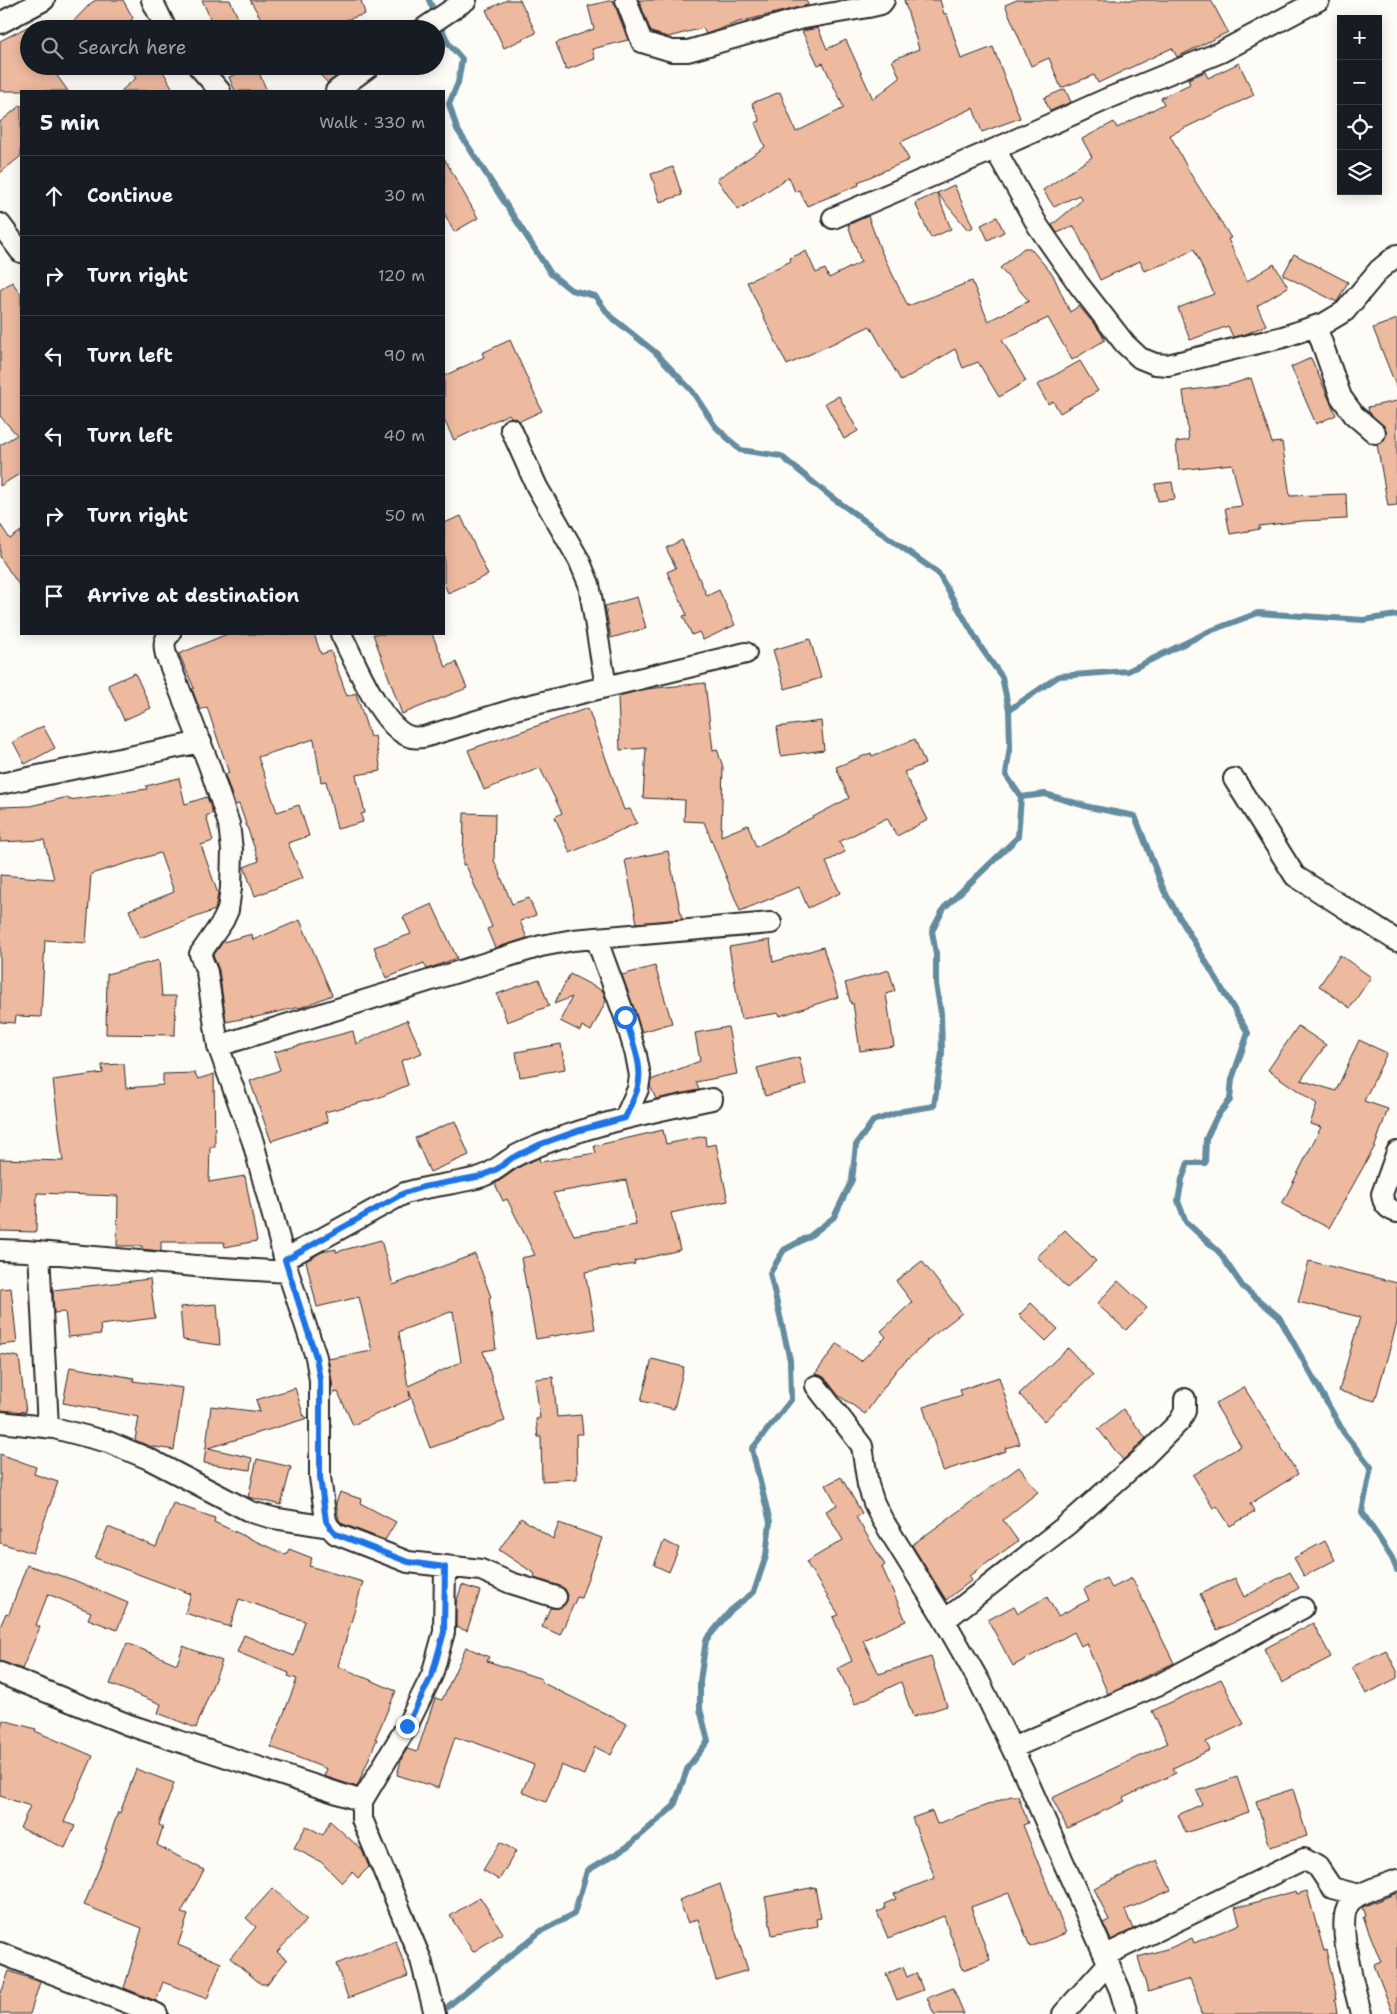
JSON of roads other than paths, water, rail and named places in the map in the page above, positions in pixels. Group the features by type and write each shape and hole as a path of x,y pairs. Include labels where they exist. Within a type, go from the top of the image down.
{"street":[{"path":"0,23 44,0"},
{"path":"152,0 162,20"},
{"path":"436,20 466,0"},
{"path":"626,0 642,42 672,52 688,51 799,19 868,8 881,4 884,0"},
{"path":"833,218 1109,98 1221,52 1319,0"},
{"path":"206,75 219,90"},
{"path":"337,90 358,75"},
{"path":"995,149 1038,226 1085,292 1125,344 1140,358 1155,364 1168,365 1283,337 1316,326 1345,312 1379,270 1397,255"},
{"path":"0,224 20,251"},
{"path":"1316,326 1341,397 1354,415 1375,433"},
{"path":"511,429 537,487 580,560 589,584 606,687"},
{"path":"169,635 166,637 164,645 166,655 201,742 229,824 232,850 231,888 228,910 223,921 200,954 207,972 218,1046 253,1142 286,1266 316,1357 319,1372 320,1477 326,1521 336,1534 408,1562 481,1570 511,1583 556,1597"},
{"path":"342,635 380,710 400,731 411,737 424,737 520,708 746,653"},
{"path":"0,784 201,742"},
{"path":"1234,779 1295,876 1397,941"},
{"path":"218,1046 541,946 596,938 771,922"},
{"path":"596,938 625,1017 640,1076 638,1089 625,1118"},
{"path":"0,1250 207,1267 286,1266 404,1193 423,1187 482,1176 497,1169 512,1158 541,1144 580,1130 712,1099"},
{"path":"1397,1152 1382,1194 1383,1201 1389,1210 1397,1212"},
{"path":"39,1252 48,1427"},
{"path":"816,1386 862,1446 868,1485 874,1503 945,1620 980,1683 1012,1748 1107,1959 1120,1990 1127,2014"},
{"path":"945,1620 1068,1524 1143,1458 1180,1421 1185,1411 1185,1399"},
{"path":"0,1422 48,1427 108,1442 128,1450 250,1512 273,1518 330,1527"},
{"path":"435,2014 421,1960 362,1819 362,1801 407,1726 432,1675 444,1632 445,1567"},
{"path":"1012,1748 1162,1683 1303,1608"},
{"path":"0,1673 129,1725 362,1801"},
{"path":"1062,2014 1107,1959 1304,1859 1318,1867 1332,1888 1359,1895"},
{"path":"1361,2014 1344,1940 1346,1911 1350,1903 1359,1895 1397,1880"},
{"path":"0,1952 157,2014"}],"waterway":[{"path":"429,0 438,20"},
{"path":"445,36 448,43 462,59 458,83 449,104 457,129 551,274 571,290 595,296 610,316 655,352 692,391 715,426 740,450 781,456 830,496 938,573 982,649 1002,677 1009,710 1010,746 1006,775 1021,797 1045,794 1089,807 1135,816 1164,891 1248,1033 1232,1079 1230,1100 1217,1116 1206,1139 1205,1163 1188,1163 1182,1179 1178,1201 1186,1222 1219,1252 1243,1287 1279,1317 1344,1433 1371,1467 1362,1512 1392,1558 1397,1570"},
{"path":"1009,710 1059,676 1128,671 1210,631 1258,613 1363,620 1397,615"},
{"path":"446,2008 541,1931 574,1914 587,1871 627,1847 674,1806 688,1767 708,1741 700,1709 700,1681 706,1640 731,1610 754,1592 766,1556 770,1522 752,1449 791,1400 790,1360 770,1273 784,1250 810,1236 834,1217 852,1180 856,1145 873,1121 903,1111 934,1106 942,1053 941,1013 936,984 936,954 932,931 944,908 1018,837 1021,797"}]}
